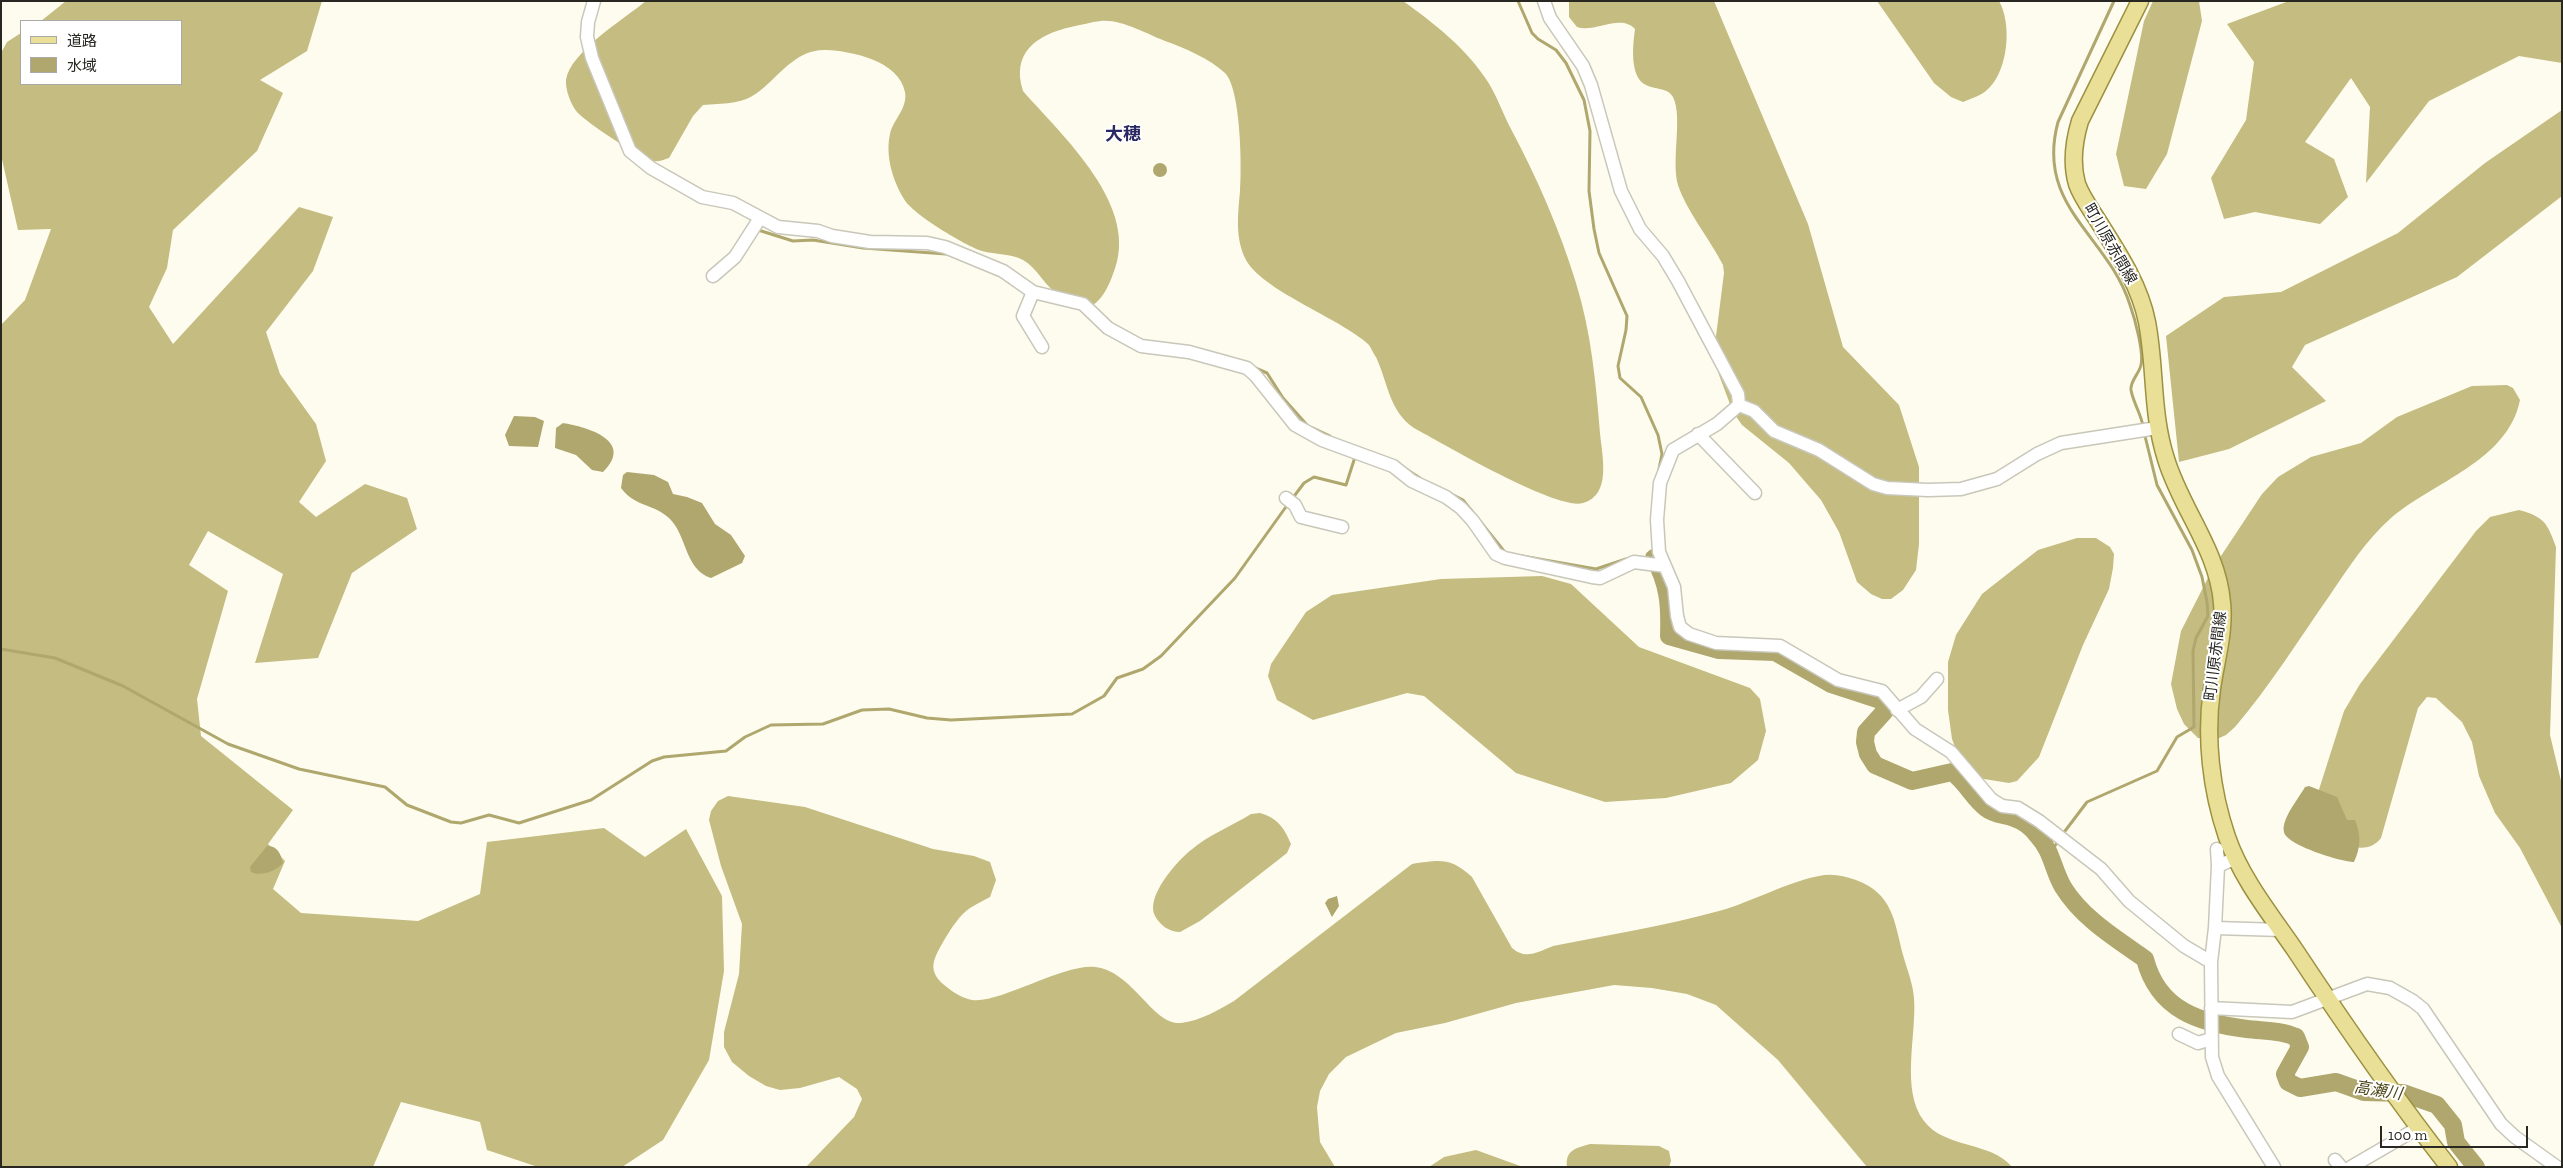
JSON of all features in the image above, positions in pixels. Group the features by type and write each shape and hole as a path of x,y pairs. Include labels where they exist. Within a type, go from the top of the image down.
{"main road":[{"name":"町川原赤間線","path":"2140,1 2080,121 2076,135 2074,162 2077,183 2084,198 2129,272 2147,320 2156,428 2167,463 2211,555 2220,587 2223,620 2212,688 2209,741 2212,771 2220,812 2227,837 2236,858 2282,930 2400,1105 2449,1167"}],"street":[{"path":"594,1 588,22 588,43 630,151 651,168 694,193 702,197 733,203 778,227 818,231 870,242 937,245 1003,271 1033,292 1083,304 1108,328 1140,346 1188,352 1247,368 1256,376 1295,425 1322,440 1393,466 1412,481 1446,497 1461,508 1473,521 1496,554 1505,558 1592,578 1600,578 1634,562 1665,566"},
{"path":"1544,1 1550,18 1586,72 1622,191 1629,206 1640,228 1663,256 1682,288 1732,380 1738,394 1739,405"},
{"path":"713,276 735,257 760,218"},
{"path":"1033,292 1023,316 1042,347"},
{"path":"1739,405 1754,411 1774,431 1818,450 1873,484 1887,488 1961,489 1996,479 2037,454 2062,443 2156,428"},
{"path":"1739,405 1717,424 1673,450 1660,483 1657,520 1659,552 1674,586 1680,626 1689,634 1716,643 1780,646 1838,680 1882,691 1915,729 1951,752 1991,799 2002,806 2018,808 2040,821 2101,869 2129,901 2177,940 2211,962"},
{"path":"1698,434 1755,492"},
{"path":"1286,498 1295,505 1301,518 1342,526"},
{"path":"1897,710 1921,697 1937,679"},
{"path":"2217,849 2215,928 2211,962 2212,1057 2218,1076 2274,1167"},
{"path":"2218,866 2236,858"},
{"path":"2215,928 2282,930"},
{"path":"2211,1008 2292,1012 2367,984 2390,988 2423,1009 2501,1124 2515,1137 2557,1167"},
{"path":"2179,1034 2198,1043 2211,1039"},
{"path":"2351,1167 2418,1128"}],"shaded area":[{"path":"66,1 322,1 307,51 260,80 283,93 257,151 173,230 167,268 149,307 173,344 299,207 333,217 313,271 266,332 280,374 316,424 326,461 299,502 316,517 365,484 407,498 417,529 352,573 318,658 255,663 283,574 208,531 189,565 228,591 197,699 201,736 293,810 268,844 285,861 273,889 301,913 418,921 480,894 487,842 604,828 645,857 686,829 722,896 724,971 709,1060 663,1140 622,1167 538,1167 487,1150 480,1122 401,1102 373,1167 1,1167 1,325 25,300 51,229 18,230 1,155 1,53 7,42 20,34 20,85 182,85 182,20 42,20"},
{"path":"646,1 1403,1 1460,47 1488,82 1530,166 1555,224 1576,283 1589,338 1595,376 1603,463 1602,483 1598,492 1592,499 1583,503 1569,503 1550,497 1499,474 1414,428 1394,405 1376,357 1368,344 1339,324 1283,292 1253,270 1245,258 1238,233 1241,180 1239,130 1234,95 1225,73 1197,54 1117,22 1101,21 1058,30 1047,35 1029,48 1024,56 1020,78 1023,91 1077,151 1094,175 1108,199 1117,224 1119,249 1113,274 1104,293 1089,308 1058,295 1023,260 1013,256 974,248 940,229 909,205 900,192 893,176 889,159 890,134 902,109 905,92 901,81 894,72 873,60 848,53 826,50 805,54 788,65 765,87 751,97 731,103 703,105 693,116 669,158 662,160 652,161 643,157 601,131 577,112 567,92 566,80 577,58 587,47"},
{"path":"1569,1 1714,1 1808,224 1843,347 1899,405 1919,467 1919,544 1916,570 1903,590 1891,599 1882,599 1871,594 1857,582 1839,532 1821,500 1789,463 1742,425 1733,412 1719,375 1715,344 1724,273 1723,265 1687,205 1678,185 1676,175 1677,116 1673,97 1664,90 1646,85 1637,75 1633,60 1635,29 1623,23 1592,28 1577,27 1569,17"},
{"path":"1877,1 1999,1 2006,21 2007,33 2004,58 1996,79 1987,90 1963,102 1951,97 1934,83"},
{"path":"2153,1 2199,1 2202,21 2167,154 2146,189 2124,186 2116,154 2144,21"},
{"path":"2289,1 2562,1 2562,63 2519,56 2429,101 2366,183 2370,107 2351,78 2305,142 2334,159 2348,197 2320,224 2255,212 2224,219 2211,178 2246,120 2254,62 2227,24"},
{"path":"2562,110 2562,196 2457,277 2305,345 2292,367 2326,401 2229,449 2179,462 2166,336 2224,297 2281,292 2398,233 2485,163"},
{"path":"2507,385 2513,388 2520,400 2513,421 2501,439 2485,455 2408,505 2382,526 2358,554 2272,679 2235,727 2226,735 2217,739 2198,738 2184,724 2177,709 2171,684 2181,631 2213,568 2262,494 2278,477 2311,457 2361,443 2397,417 2472,386"},
{"path":"2519,510 2534,515 2547,526 2556,547 2550,735 2562,785 2562,928 2520,848 2495,813 2479,776 2472,742 2462,722 2436,698 2427,697 2418,708 2381,838 2378,841 2369,847 2354,847 2316,799 2344,711 2360,684 2476,531 2490,517"},
{"path":"2077,538 2096,538 2110,547 2114,554 2109,589 2083,645 2039,757 2017,781 2009,783 1984,779 1974,774 1960,760 1952,739 1948,710 1948,662 1956,635 1982,594 2038,550"},
{"path":"1542,576 1571,584 1639,647 1750,688 1760,699 1766,731 1758,760 1731,783 1666,798 1605,802 1516,773 1424,696 1407,693 1313,720 1277,700 1268,676 1271,664 1306,612 1332,595 1441,579"},
{"path":"728,796 805,807 933,849 974,856 990,862 996,880 990,897 966,911 951,929 935,958 934,970 936,976 950,990 960,996 979,1000 994,997 1064,972 1095,967 1121,978 1161,1016 1171,1022 1181,1023 1202,1018 1234,1001 1412,864 1437,861 1451,863 1472,877 1512,948 1522,954 1532,954 1553,946 1657,926 1719,911 1819,876 1833,875 1856,880 1878,893 1885,901 1897,930 1914,998 1911,1078 1917,1108 1924,1121 1933,1130 1944,1136 1992,1153 2012,1167 1867,1167 1778,1060 1716,1005 1687,994 1652,988 1614,985 1516,1003 1445,1023 1396,1033 1346,1057 1329,1074 1320,1091 1317,1107 1320,1142 1335,1167 806,1167 854,1117 862,1099 857,1089 839,1077 800,1088 780,1090 766,1086 749,1076 732,1062 724,1047 724,1032 739,974 742,924 721,866 709,820 711,811 718,801"},
{"path":"1260,813 1271,818 1283,828 1291,844 1287,853 1200,921 1180,932 1172,931 1162,925 1155,916 1153,908 1154,899 1164,880 1178,862 1205,840 1251,814"},
{"path":"1590,1144 1659,1146 1669,1151 1671,1161 1669,1167 1567,1167 1568,1157 1572,1151"},
{"path":"1476,1150 1523,1167 1429,1167 1444,1157"}],"water":[{"path":"1157,163 1163,163 1167,170 1163,177 1157,177 1153,173 1153,167"},
{"path":"514,416 535,417 544,421 538,447 509,446 505,435"},
{"path":"563,423 595,432 611,444 614,452 611,461 603,472 592,470 576,455 555,448 556,428"},
{"path":"627,472 654,475 668,482 673,494 702,503 715,524 731,535 745,556 742,563 711,578 702,574 691,560 676,526 670,519 658,510 633,499 621,488 623,475"},
{"path":"2309,786 2337,797 2347,820 2355,820 2359,841 2354,862 2327,856 2304,847 2287,837 2284,832 2285,821 2291,809 2305,787"},
{"path":"267,846 273,847 278,851 283,863 268,872 259,874 251,872 250,867"},
{"path":"1337,896 1339,906 1332,917 1325,903 1328,899"}],"waterway":[{"path":"1518,1 1532,33 1556,50 1566,63 1584,100 1590,131 1589,191 1594,229 1599,253 1627,316 1618,366 1620,378 1641,397 1658,435 1662,454 1659,469"},
{"path":"2114,1 2058,122 2054,151 2056,177 2065,199 2120,281 2132,311 2142,359 2131,390 2143,426"},
{"path":"755,229 793,241 813,240 863,248 946,254"},
{"path":"1253,367 1267,373 1283,398 1307,425"},
{"path":"1313,428 1330,436"},
{"path":"2062,835 2087,802 2157,771 2177,737 2194,727 2193,651 2196,638 2208,616 2207,602 2202,577 2192,550 2157,485 2144,432"},
{"path":"1292,499 1304,483 1314,477 1346,485 1355,457"},
{"path":"1406,469 1420,478"},
{"path":"1432,484 1463,500 1504,551"},
{"path":"1,649 55,658 123,686 228,744 299,769 385,787 407,805 451,822 461,823 489,815 519,823 591,800 652,761 664,757 726,751 745,737 771,725 823,724 862,710 889,709 927,718 951,720 1072,714 1104,696 1117,678 1143,669 1161,656 1235,578 1288,504"},
{"path":"1522,556 1596,569 1626,559"},
{"name":"高瀬川","path":"1654,558 1663,577 1668,596 1669,636 1719,650 1775,652 1831,684 1880,700 1885,706 1884,712 1866,732 1865,742 1868,754 1875,765 1912,781 1952,772 1986,808 2017,819 2027,825 2043,842 2060,881 2071,898 2089,918 2145,959 2151,976 2160,991 2170,1002 2197,1018 2213,1023 2278,1032 2296,1037 2300,1047 2285,1074 2288,1082 2300,1088 2336,1082 2364,1092 2403,1093 2437,1105 2453,1125 2456,1142 2476,1167"},
{"path":"2050,853 2059,840"}],"district":[{"name":"大穂","path":"1123,135"}]}
